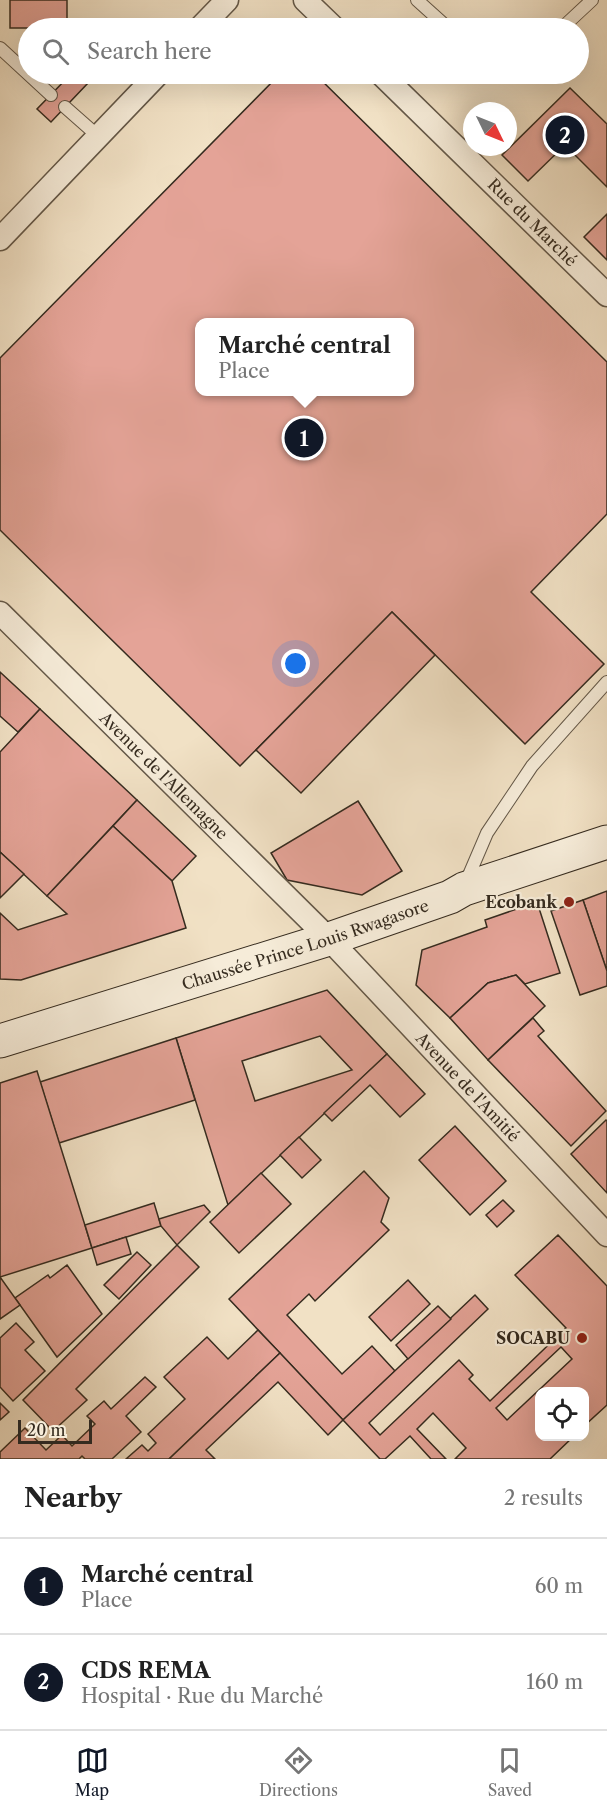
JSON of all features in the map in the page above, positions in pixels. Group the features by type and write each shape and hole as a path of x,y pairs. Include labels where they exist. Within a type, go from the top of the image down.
{"street":[{"path":"210,18 227,0"},
{"path":"305,0 324,18"},
{"path":"0,239 149,84"},
{"name":"Rue du Marché","path":"391,84 607,295"},
{"name":"Avenue de l'Allemagne","path":"0,612 328,939"},
{"name":"Chaussée Prince Louis Rwagasore","path":"0,1041 328,939 450,897 464,889 607,842"},
{"name":"Avenue de l'Amitié","path":"328,939 607,1235"}],"lane":[{"path":"417,0 437,18"},
{"path":"573,18 592,0"},
{"path":"0,48 18,64"},
{"path":"40,84 51,94"},
{"path":"65,107 99,137"},
{"path":"464,889 487,833 532,766 607,682"}],"building":[{"path":"10,0 67,0 67,18 18,18 18,28 10,28"},
{"path":"61,84 87,84 51,122 37,109"},
{"path":"270,84 325,84 607,362 607,514 531,592 604,664 525,744 392,612 240,766 0,530 0,358"},
{"path":"570,88 607,124 607,187 565,145 528,181 503,156 517,156 517,140"},
{"path":"607,214 607,260 584,237"},
{"path":"392,612 435,655 301,793 256,750"},
{"path":"0,672 40,709 18,732 0,716"},
{"path":"40,709 137,800 47,896 0,852 0,752"},
{"path":"137,800 196,856 172,881 113,826"},
{"path":"358,801 402,871 362,895 287,880 271,853"},
{"path":"113,826 172,881 186,928 21,980 0,979 0,913 18,930 67,914 47,896"},
{"path":"0,852 24,874 0,898"},
{"path":"607,891 607,971 583,900"},
{"path":"583,900 607,971 607,986 580,995 551,911"},
{"path":"537,902 560,973 525,984 516,975 488,983 450,1018 416,985 422,950 487,927 485,920"},
{"path":"516,975 545,1006 488,1060 450,1018 488,983"},
{"path":"327,990 387,1054 228,1205 176,1038","holes":["320,1036 352,1070 255,1101 242,1061"]},
{"path":"533,1018 544,1031 538,1036 606,1111 571,1146 488,1060"},
{"path":"176,1038 195,1100 59,1143 40,1082"},
{"path":"387,1054 425,1094 400,1117 370,1085 332,1121 324,1113"},
{"path":"37,1071 92,1248 0,1277 0,1083"},
{"path":"607,1121 607,1193 571,1154"},
{"path":"455,1126 506,1181 470,1215 419,1160"},
{"path":"299,1137 321,1160 302,1178 280,1155"},
{"path":"364,1171 389,1198 381,1222 389,1230 315,1301 309,1294 287,1315 342,1374 372,1346 395,1371 343,1420 229,1299"},
{"path":"261,1173 291,1204 239,1253 210,1222"},
{"path":"503,1200 514,1211 497,1227 486,1215"},
{"path":"154,1203 161,1226 92,1248 85,1225"},
{"path":"204,1205 210,1212 177,1245 161,1226 159,1219"},
{"name":"SOCABU","path":"558,1235 607,1286 607,1405 589,1421 589,1387 542,1387 572,1359 561,1347 496,1408 507,1420 535,1394 535,1441 569,1441 550,1459 455,1459 466,1448 433,1413 417,1429 446,1459 431,1459 410,1436 385,1459 380,1459 343,1420 475,1295 488,1309 369,1423 380,1435 459,1360 473,1375 469,1379 490,1401 566,1328 515,1275"},
{"path":"126,1237 131,1254 97,1265 92,1248"},
{"path":"177,1245 199,1267 76,1389 87,1400 53,1431 23,1400"},
{"path":"137,1252 151,1265 119,1299 104,1285"},
{"path":"67,1265 102,1314 57,1357 15,1298 48,1275 50,1278"},
{"path":"0,1277 20,1305 0,1319"},
{"path":"408,1280 430,1304 391,1341 369,1317"},
{"path":"438,1306 451,1319 408,1359 396,1345"},
{"path":"16,1323 34,1342 25,1350 45,1371 13,1401 0,1387 0,1338"},
{"path":"258,1330 280,1353 169,1459 126,1459 142,1445 148,1451 156,1443 148,1434 185,1399 164,1377 207,1337 228,1359"},
{"path":"280,1353 343,1420 328,1435 278,1382 206,1450 215,1459 169,1459"},
{"path":"145,1377 156,1387 126,1416 141,1432 112,1459 85,1459 82,1456 79,1459 0,1459 0,1452 25,1428 46,1450 62,1435 72,1446 95,1424 87,1416 104,1401 111,1409"},
{"path":"0,1403 9,1412 0,1420"}],"place":[{"name":"CDS REMA","path":"565,135"},
{"name":"Marché central","path":"304,438"},
{"name":"Ecobank","path":"569,902"},
{"name":"SOCABU","path":"582,1338"}]}
